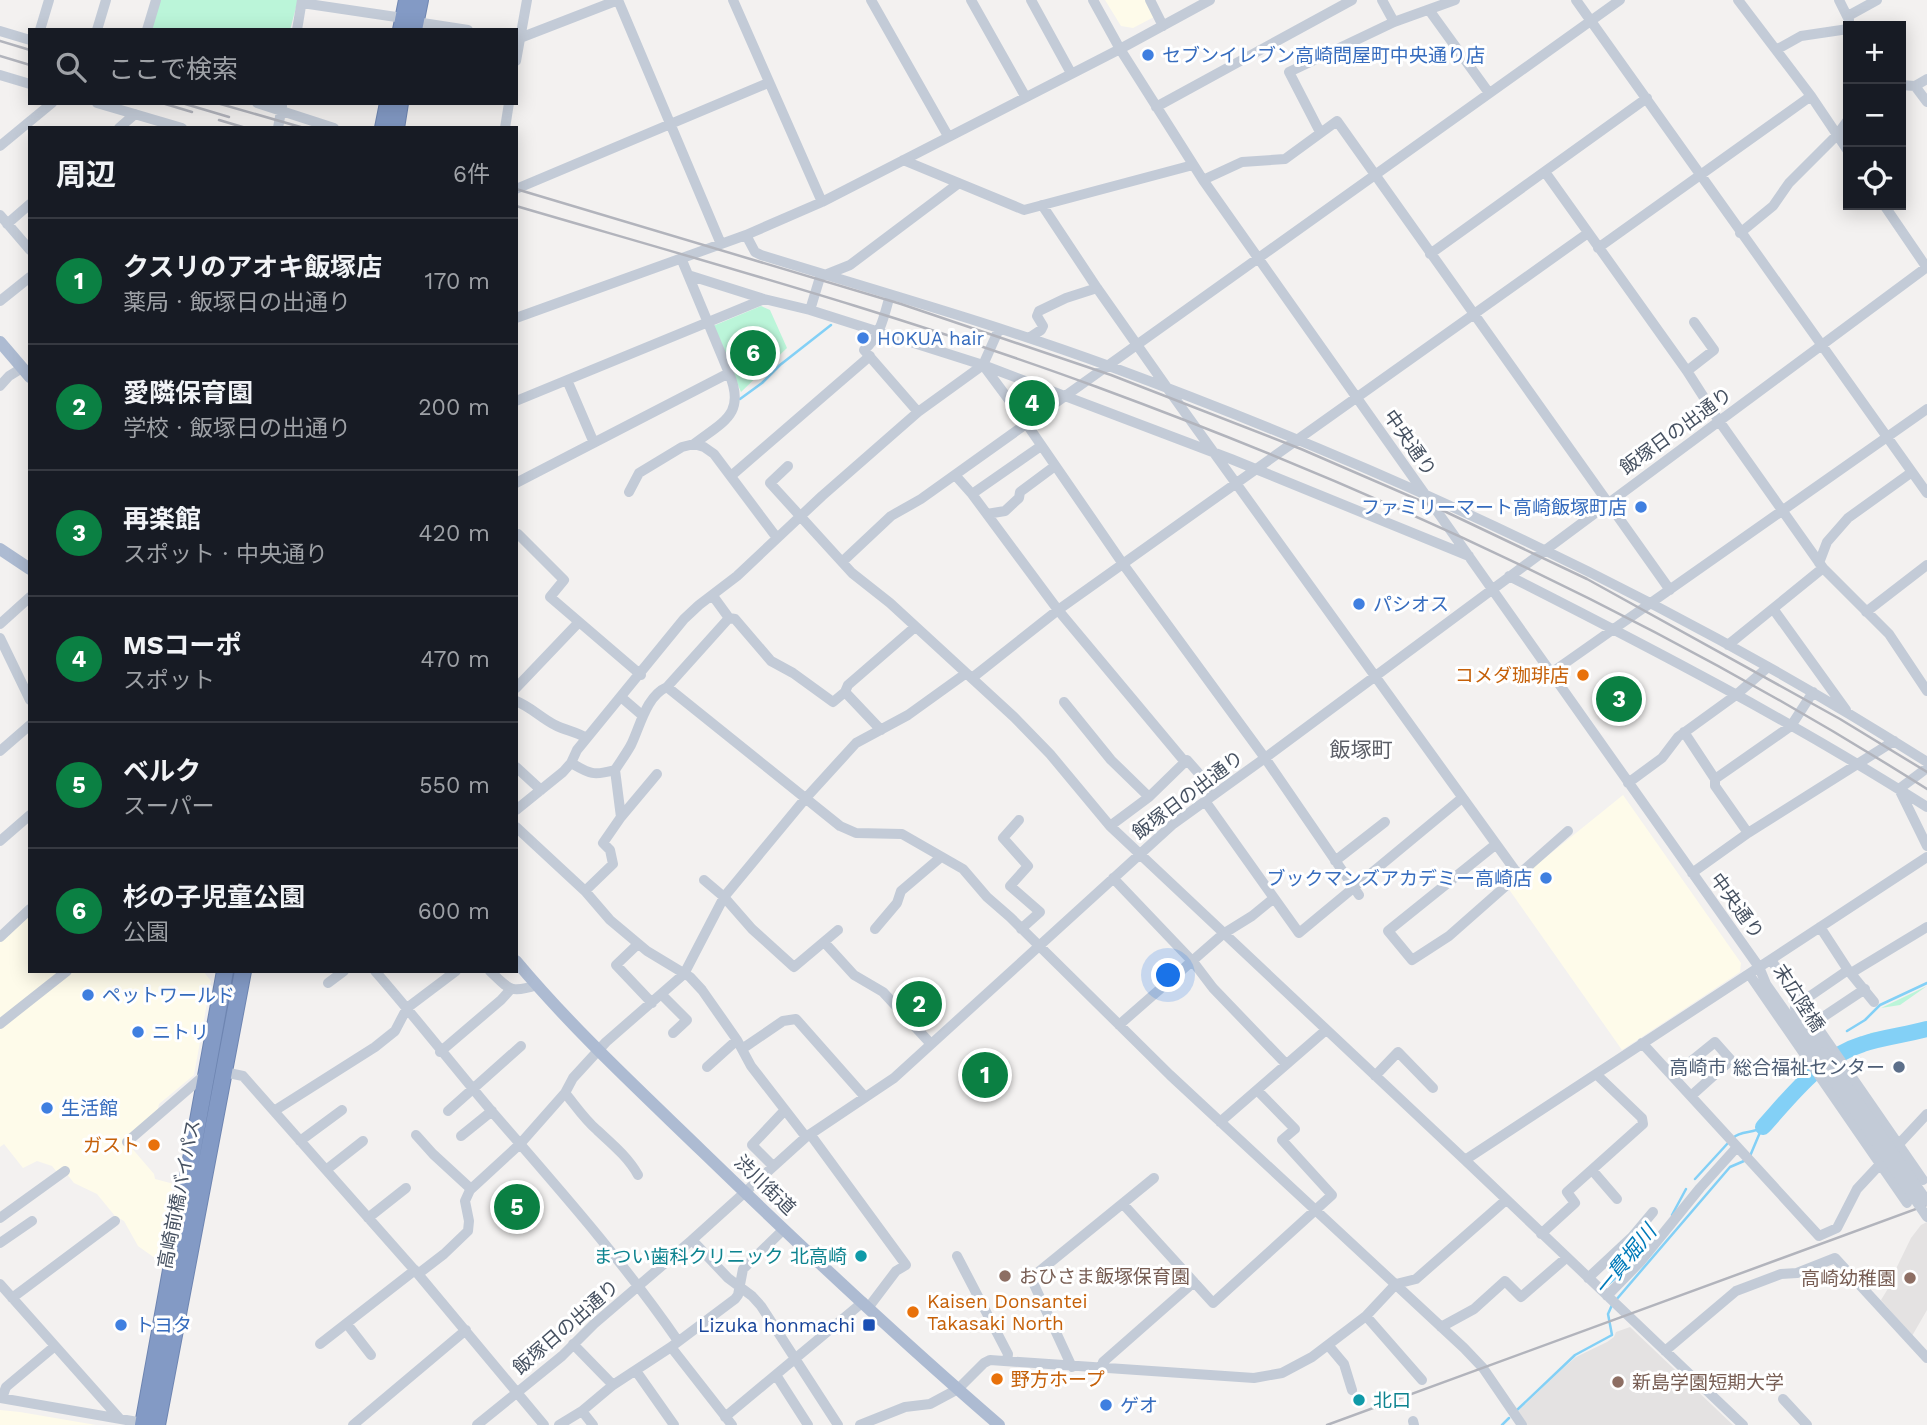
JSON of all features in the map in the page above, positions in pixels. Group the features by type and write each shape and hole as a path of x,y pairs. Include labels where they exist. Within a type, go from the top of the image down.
{"highway":[{"path":"407,0 409,25"},
{"path":"409,25 420,0"},
{"path":"383,126 388,105"},
{"path":"396,126 400,105"},
{"name":"高崎前橋バイパス","path":"150,1424 225,973"},
{"name":"高崎前橋バイパス","path":"150,1424 243,973"}],"main road":[{"path":"0,342 26,373"},
{"path":"0,549 28,568"},
{"name":"渋川街道","path":"518,963 599,1051 745,1192 865,1305 999,1425"}],"street":[{"path":"41,28 48,0"},
{"path":"98,28 106,0"},
{"path":"148,28 156,0"},
{"path":"518,37 527,0"},
{"path":"518,37 618,0 721,244"},
{"path":"733,0 822,202"},
{"path":"871,0 948,136"},
{"path":"971,0 1025,96"},
{"path":"1031,0 1071,73"},
{"name":"中央通り","path":"1093,0 1120,49 1203,180 1759,967"},
{"path":"1150,0 1163,26"},
{"path":"1156,107 1352,0"},
{"path":"1382,0 1394,22"},
{"path":"1320,132 1289,72 1394,22 1455,0"},
{"path":"1576,0 1927,494"},
{"path":"842,562 891,516 921,499 1620,0"},
{"path":"1738,0 1811,96 1846,147"},
{"path":"1839,0 1848,21"},
{"path":"1852,21 1877,0"},
{"path":"518,317 746,235 822,202 1120,49 1204,1"},
{"path":"297,28 302,2 409,25 444,28"},
{"path":"1429,10 1489,93"},
{"path":"1776,50 1801,36 1843,26"},
{"path":"0,31 28,39"},
{"path":"0,75 28,83"},
{"path":"1906,85 1915,86 1927,79"},
{"path":"518,188 768,83"},
{"path":"1915,86 1927,102"},
{"path":"1598,248 1811,96"},
{"path":"1430,254 1647,99"},
{"path":"0,146 50,105"},
{"path":"104,105 174,126"},
{"path":"505,126 509,105"},
{"path":"278,126 282,107 329,126"},
{"path":"121,126 135,114"},
{"path":"1203,180 1242,162 1285,159 1337,121 1670,590"},
{"path":"1740,233 1773,206 1789,183 1843,128"},
{"path":"903,160 1024,210 1193,165"},
{"path":"1545,172 1821,566 1889,634 1927,691"},
{"path":"823,274 850,265 959,183"},
{"path":"28,205 4,219 28,248"},
{"path":"1042,205 1136,344 1494,845 1517,873"},
{"path":"1887,210 1927,268"},
{"path":"320,1344 453,1246 468,1231 465,1201 471,1189 520,1144 565,1093 573,1078 599,1051 684,974 724,897 805,799 856,743 908,715 969,676 1588,233"},
{"path":"746,235 755,253 1028,338 1107,366 1298,441 1425,495 1544,550 1728,645 1813,692 1927,762"},
{"path":"629,492 639,473 682,447 694,444 731,416 736,391 681,258"},
{"name":"飯塚日の出通り","path":"477,1425 692,1240 808,1135 894,1078 1172,825 1927,268"},
{"path":"810,310 823,274"},
{"path":"688,275 764,299 810,310 983,365 1257,469 1469,556"},
{"path":"0,302 28,279"},
{"path":"1028,338 1043,326 1037,316 1040,311 1066,298 1097,288"},
{"path":"890,295 879,333 864,350 918,412"},
{"path":"518,400 764,299"},
{"path":"1686,371 1714,350 1694,322"},
{"path":"518,808 571,763 576,750 684,619 918,412 983,365 999,329"},
{"path":"731,476 870,356"},
{"path":"983,365 1123,564 1265,758 1356,892"},
{"path":"0,386 9,376 26,373"},
{"path":"518,482 729,373"},
{"path":"567,380 593,443"},
{"path":"1551,673 1927,409"},
{"path":"694,444 714,454 777,538"},
{"path":"972,494 1041,446"},
{"path":"788,466 770,483 842,562 969,676 1050,754 1110,826 1743,1425"},
{"path":"987,514 1005,511 1019,498 1020,492 1055,466"},
{"path":"1728,645 1774,610 1821,566 1828,542 1849,518 1912,472"},
{"path":"954,475 972,494 1058,610 1185,762 1187,760 1216,793"},
{"path":"518,534 564,580 550,597 641,674 840,826 856,833 902,834 963,869 987,897 1220,1122 1483,1368 1522,1425"},
{"path":"1866,612 1927,565"},
{"path":"1509,576 1736,695 1927,807"},
{"path":"713,596 729,618 735,620 771,661 793,673 833,702 845,692 848,685 915,627"},
{"path":"0,624 28,599"},
{"path":"1774,610 1848,713"},
{"path":"621,817 615,770 632,743 643,716 663,689 729,618"},
{"path":"518,686 579,622"},
{"path":"0,638 28,696"},
{"path":"1628,783 1662,758 1684,732 1736,695 1768,667"},
{"path":"845,692 881,730"},
{"path":"1715,779 1791,726 1813,692"},
{"path":"621,697 643,716"},
{"path":"518,702 529,706 557,726 574,730 586,738"},
{"path":"1064,702 1111,760 1149,797"},
{"path":"0,751 28,727"},
{"path":"1684,732 1715,779 1714,786 1748,834"},
{"path":"1692,873 1894,741"},
{"path":"1110,826 1149,797 1185,762"},
{"path":"571,763 589,774 598,775 615,770"},
{"path":"1899,789 1927,768"},
{"path":"518,769 541,790"},
{"path":"585,891 613,864 610,850 603,843 657,774"},
{"path":"1899,789 1927,846"},
{"path":"1205,801 1298,933 1356,892 1462,798"},
{"path":"0,841 28,817"},
{"path":"1019,820 1003,838 1028,866 1010,886 1040,912 1021,929"},
{"path":"1335,861 1385,822"},
{"path":"377,973 440,1052 640,1285 675,1344 729,1421 776,1375 865,1305 896,1271 906,1265 808,1135 751,1066 702,990 607,918 585,891 518,829"},
{"path":"1494,845 1388,931 1412,960 1449,936 1517,873 1568,831"},
{"path":"875,929 897,904 901,891 941,857"},
{"path":"1465,1160 1927,857"},
{"path":"1113,878 1286,1065"},
{"path":"704,880 794,967 838,930"},
{"path":"1119,1025 1223,934 1274,898"},
{"path":"0,937 28,911"},
{"path":"1820,927 1874,1002"},
{"path":"1800,1003 1927,927"},
{"path":"824,942 854,975 883,992 932,1044"},
{"path":"638,944 616,965 652,1003"},
{"path":"1771,960 1814,1023 1824,1060 1881,1164 1906,1203"},
{"name":"末広陸橋","path":"1759,967 1766,984 1927,1201"},
{"path":"0,1024 64,973"},
{"path":"328,983 341,973"},
{"path":"274,1111 375,1047 395,1031 407,1008 453,973"},
{"path":"491,973 510,990 519,991 537,985"},
{"path":"1749,974 1898,1144 1923,1180"},
{"path":"1814,1023 1865,989"},
{"path":"440,1052 510,990"},
{"path":"662,994 687,1020 673,1033"},
{"path":"707,1067 739,1044 783,1021 796,1019 865,1097"},
{"path":"1220,1122 1326,1030"},
{"path":"1673,1076 1715,1041 1731,1060 1691,1096"},
{"path":"1642,1043 1819,1237 1837,1228 1857,1189 1927,1114"},
{"path":"448,1111 521,1046"},
{"path":"1375,1076 1398,1052 1433,1088"},
{"name":"末広陸橋","path":"1824,1060 1927,1217"},
{"path":"224,1072 243,1076 416,1272 544,1425"},
{"path":"127,1142 207,1073"},
{"path":"1541,1234 1574,1203 1567,1192 1643,1124 1642,1118 1596,1074"},
{"path":"1123,1204 1213,1303 1332,1195 1282,1140 1295,1129 1257,1090"},
{"path":"565,1093 632,1165 638,1175"},
{"path":"300,1141 342,1110"},
{"path":"773,1166 752,1145 785,1110"},
{"path":"461,1136 492,1111"},
{"path":"416,1135 471,1189"},
{"path":"326,1170 363,1141"},
{"path":"1612,1301 1680,1212 1737,1147"},
{"path":"1592,1170 1617,1199"},
{"path":"0,1217 65,1171"},
{"path":"1072,1367 1031,1278 1154,1178"},
{"path":"368,1217 406,1188"},
{"path":"860,1425 905,1408 930,1404 958,1390 990,1360 1262,1377 1282,1373 1298,1366 1366,1316 1396,1284 1416,1279 1506,1200"},
{"path":"1588,1278 1632,1237 1653,1212"},
{"path":"0,1243 32,1221"},
{"path":"0,1304 115,1221"},
{"path":"559,1425 735,1299 743,1269 784,1229"},
{"path":"692,1240 728,1278 761,1306 838,1425"},
{"path":"957,1256 1008,1354 1007,1361"},
{"path":"1441,1327 1474,1309 1505,1281 1521,1297 1566,1258"},
{"path":"1665,1351 1736,1291 1781,1275 1797,1273 1835,1258 1927,1358"},
{"path":"1101,1368 1102,1362 1194,1282"},
{"path":"0,1284 120,1419"},
{"path":"1366,1316 1423,1380"},
{"path":"347,1324 371,1355"},
{"path":"353,1425 466,1331"},
{"path":"573,1344 613,1384"},
{"path":"1328,1345 1344,1364 1352,1390"},
{"path":"55,1346 6,1387 1,1398 150,1424"},
{"path":"636,1371 674,1425"},
{"path":"776,1375 808,1425"},
{"path":"1783,1399 1807,1425"},
{"path":"582,1411 593,1425"}],"shaded area":[{"path":"1105,0 1145,0 1154,17 1133,28 1121,26"},
{"path":"1623,795 1741,963 1740,972 1622,1050 1508,888"},
{"path":"28,915 28,973 59,973 0,1019 0,941"},
{"path":"70,973 205,973 211,981 194,1075 159,1104 157,1113 124,1139 154,1174 155,1179 174,1184 159,1261 138,1246 124,1221 115,1216 97,1194 74,1183 63,1169 57,1172 52,1166 37,1161 23,1168 4,1144 0,1147 0,1028"},
{"name":"高崎幼稚園","path":"1927,1222 1927,1310 1912,1336 1881,1300 1911,1238 1921,1225"},
{"name":"新島学園短期大学","path":"1630,1327 1733,1425 1527,1425 1517,1412 1561,1370 1576,1357 1607,1342 1616,1332"},
{"path":"0,1410 20,1412 96,1425 0,1425"}],"green space":[{"path":"159,0 298,0 291,28 152,28"},
{"path":"761,306 770,310 787,348 741,392 713,326"},
{"path":"1927,986 1900,1005 1881,1008"},
{"path":"1927,1022 1927,1026 1908,1031 1870,1033 1913,1027"}],"waterway":[{"path":"740,399 831,325"},
{"path":"1847,1031 1865,1020 1880,1005 1927,983"},
{"name":"一貫堀川","path":"1763,1127 1808,1078 1833,1058 1863,1044 1927,1029"},
{"path":"1733,1138 1763,1127"},
{"name":"一貫堀川","path":"1750,1156 1761,1130"},
{"path":"1695,1179 1728,1143"},
{"name":"一貫堀川","path":"1616,1300 1730,1167 1744,1161"},
{"path":"1672,1215 1686,1189"},
{"path":"1606,1286 1625,1270"},
{"name":"一貫堀川","path":"1517,1410 1575,1355 1612,1335 1608,1314 1612,1305"},
{"name":"一貫堀川","path":"1502,1425 1509,1418"}],"railway":[{"path":"0,41 28,49"},
{"path":"0,56 28,64"},
{"path":"169,105 192,112"},
{"path":"189,105 229,117"},
{"path":"224,105 297,126"},
{"path":"219,120 239,126"},
{"path":"518,190 901,304 1111,375 1301,449 1444,511 1587,579 1840,719 1927,772"},
{"path":"518,207 953,337 1097,387 1312,471 1418,517 1626,617 1728,671 1927,789"},
{"path":"1327,1425 1927,1205"}],"place":[{"name":"セブンイレブン高崎問屋町中央通り店","path":"1148,55"},
{"name":"HOKUA hair","path":"863,338"},
{"name":"杉の子児童公園","path":"753,353"},
{"name":"MSコーポ","path":"1032,403"},
{"name":"ファミリーマート高崎飯塚町店","path":"1641,507"},
{"name":"パシオス","path":"1359,604"},
{"name":"コメダ珈琲店","path":"1583,675"},
{"name":"再楽館","path":"1619,699"},
{"name":"ブックマンズアカデミー高崎店","path":"1546,878"},
{"name":"ペットワールド","path":"88,995"},
{"name":"愛隣保育園","path":"919,1004"},
{"name":"ニトリ","path":"138,1032"},
{"name":"高崎市 総合福祉センター","path":"1899,1067"},
{"name":"クスリのアオキ飯塚店","path":"985,1075"},
{"name":"生活館","path":"47,1108"},
{"name":"ガスト","path":"154,1145"},
{"name":"ベルク","path":"517,1207"},
{"name":"まつい歯科クリニック 北高崎","path":"861,1256"},
{"name":"おひさま飯塚保育園","path":"1005,1276"},
{"name":"高崎幼稚園","path":"1910,1278"},
{"name":"Kaisen Donsantei Takasaki North","path":"913,1312"},
{"name":"トヨタ","path":"121,1325"},
{"name":"Lizuka honmachi","path":"869,1325"},
{"name":"野方ホープ","path":"997,1379"},
{"name":"新島学園短期大学","path":"1618,1382"},
{"name":"北口","path":"1359,1400"},
{"name":"ゲオ","path":"1106,1405"}],"district":[{"name":"飯塚町","path":"1361,749"}]}
